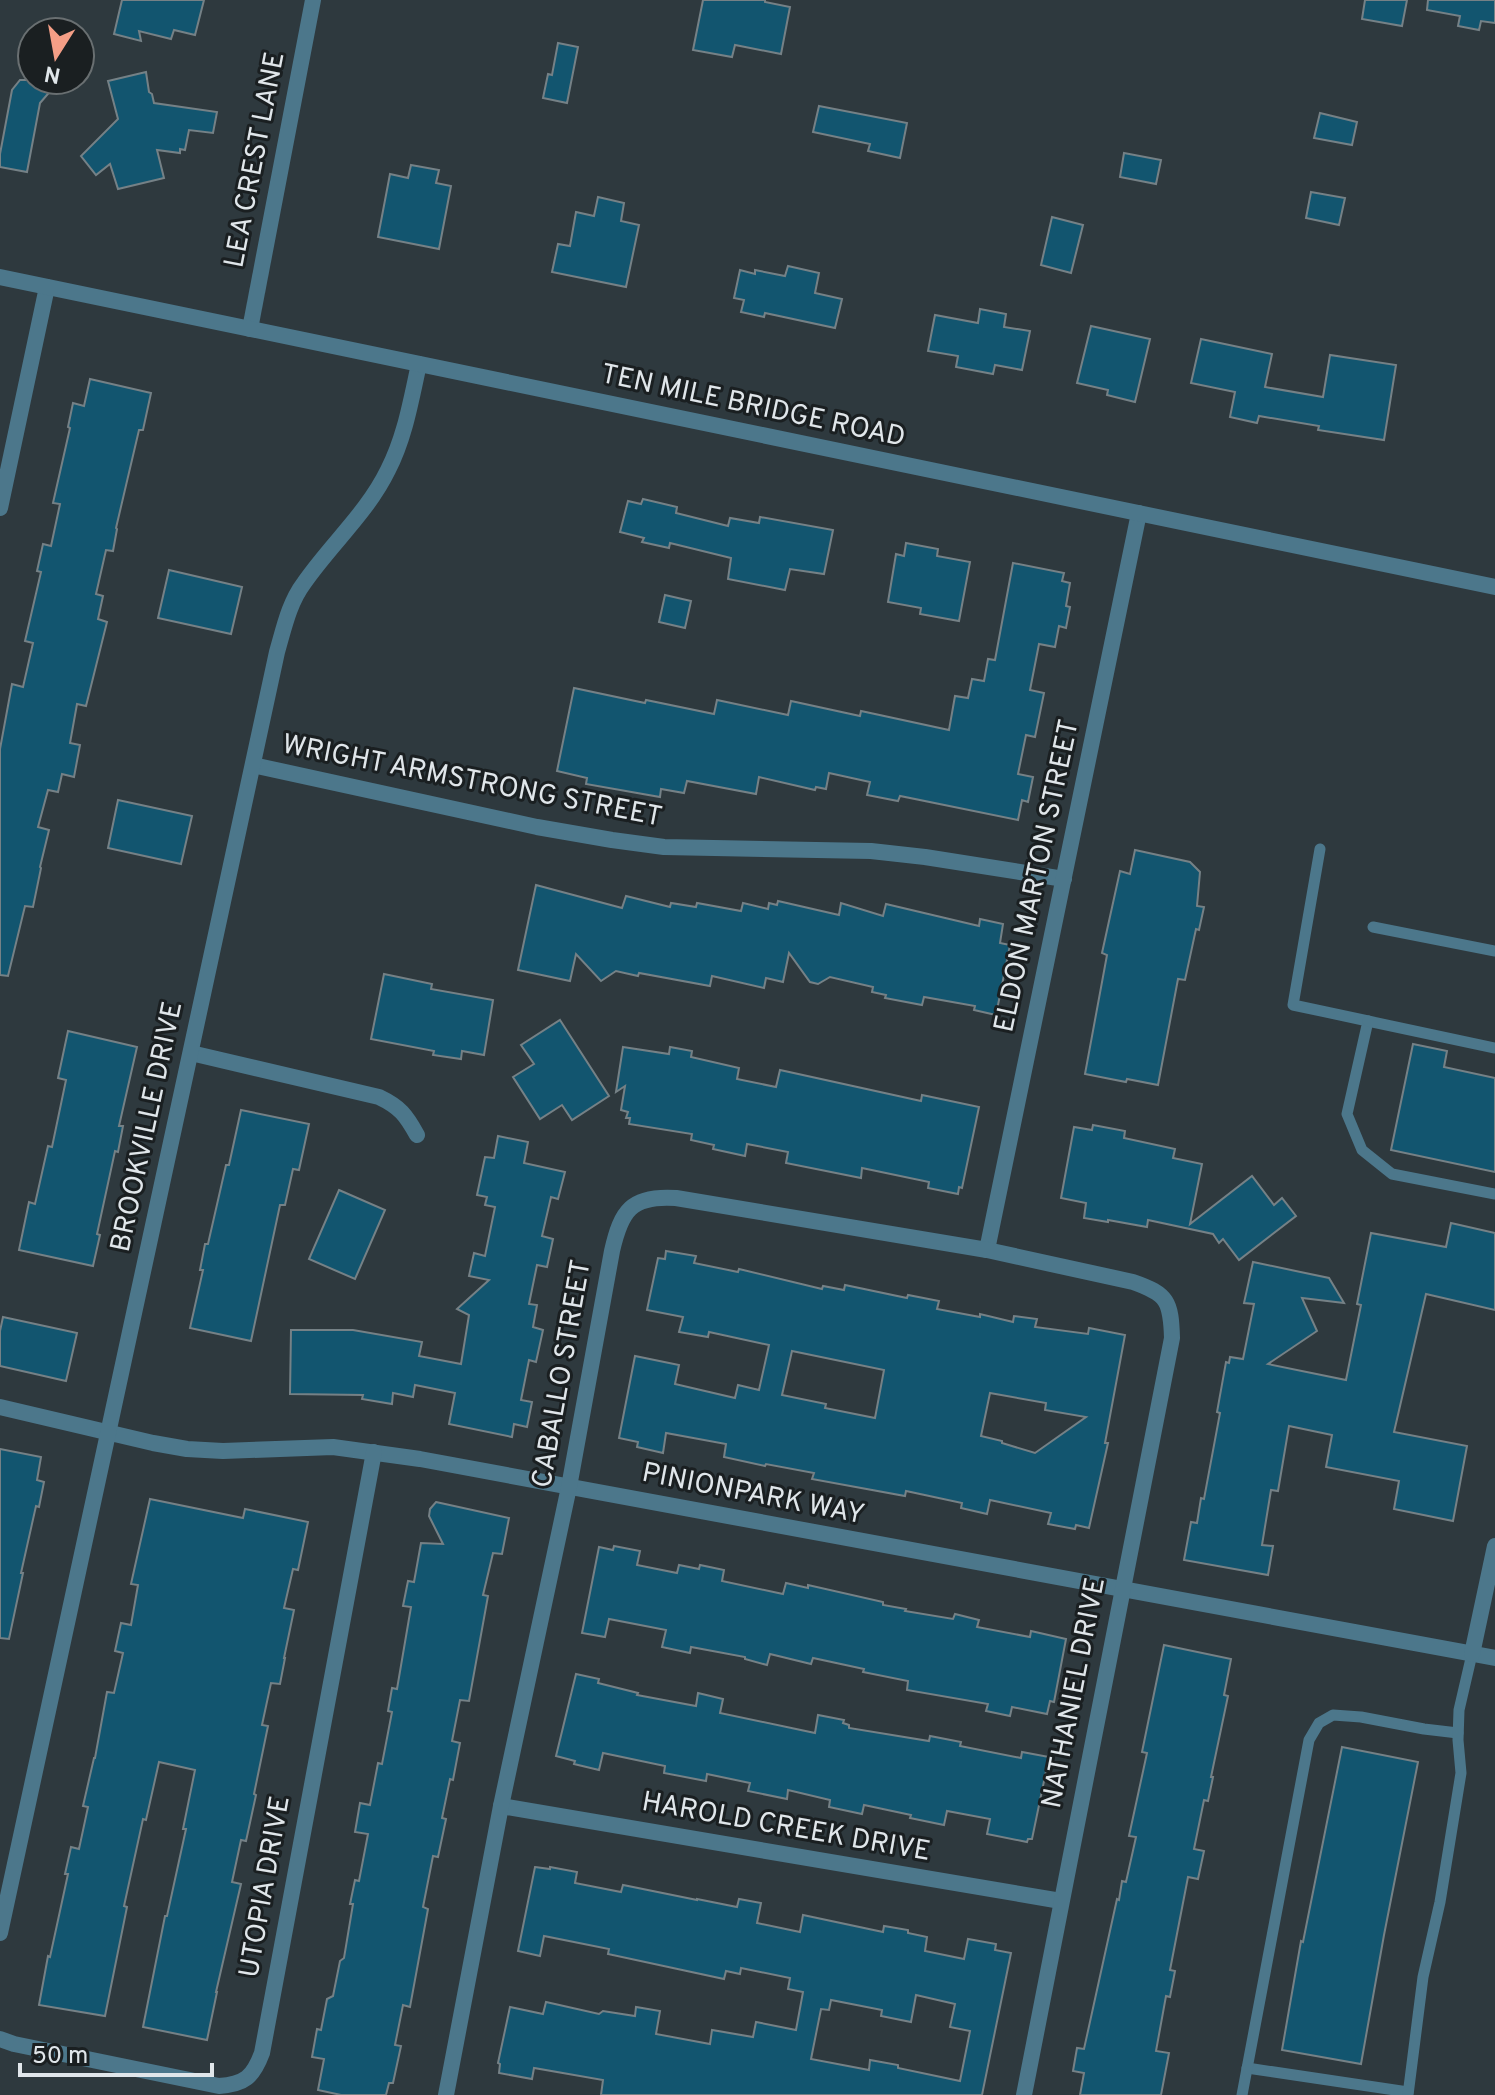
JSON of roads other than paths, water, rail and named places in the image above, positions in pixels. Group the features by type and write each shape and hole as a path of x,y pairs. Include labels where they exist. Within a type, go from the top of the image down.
{"street":[{"name":"LEA CREST LANE","path":"250,329 313,0"},
{"name":"TEN MILE BRIDGE ROAD","path":"0,277 1495,587"},
{"path":"0,508 47,287"},
{"name":"BROOKVILLE DRIVE","path":"0,1933 277,652 288,613 302,585 364,509 388,470 403,432 419,364"},
{"name":"ELDON MARTON STREET","path":"987,1250 1139,513"},
{"name":"WRIGHT ARMSTRONG STREET","path":"253,765 537,827 612,840 664,847 871,851 1064,879"},
{"path":"191,1053 379,1097 394,1104 407,1117 417,1135"},
{"name":"CABALLO STREET","path":"446,2095 501,1806 569,1487 612,1251 617,1228 626,1213 634,1205 655,1197 676,1198 987,1250 1133,1282 1156,1290 1166,1301"},
{"name":"NATHANIEL DRIVE","path":"1024,2095 1172,1338 1171,1315 1166,1301"},
{"name":"PINIONPARK WAY","path":"0,1407 164,1445 223,1451 333,1447 374,1452 1495,1658"},
{"name":"UTOPIA DRIVE","path":"0,2039 219,2086 235,2085 257,2069 374,1452"},
{"path":"1472,1654 1495,1546"},
{"name":"HAROLD CREEK DRIVE","path":"501,1806 1061,1901"}],"lane":[{"path":"1320,849 1293,1005 1495,1048"},
{"path":"1373,927 1495,951"},
{"path":"1368,1021 1347,1114 1362,1150 1392,1174 1495,1194"},
{"path":"1247,2068 1408,2093 1423,1977 1440,1902 1461,1773 1459,1710 1472,1654"},
{"path":"1242,2095 1309,1740 1319,1723 1333,1715 1361,1717 1458,1733"}]}
